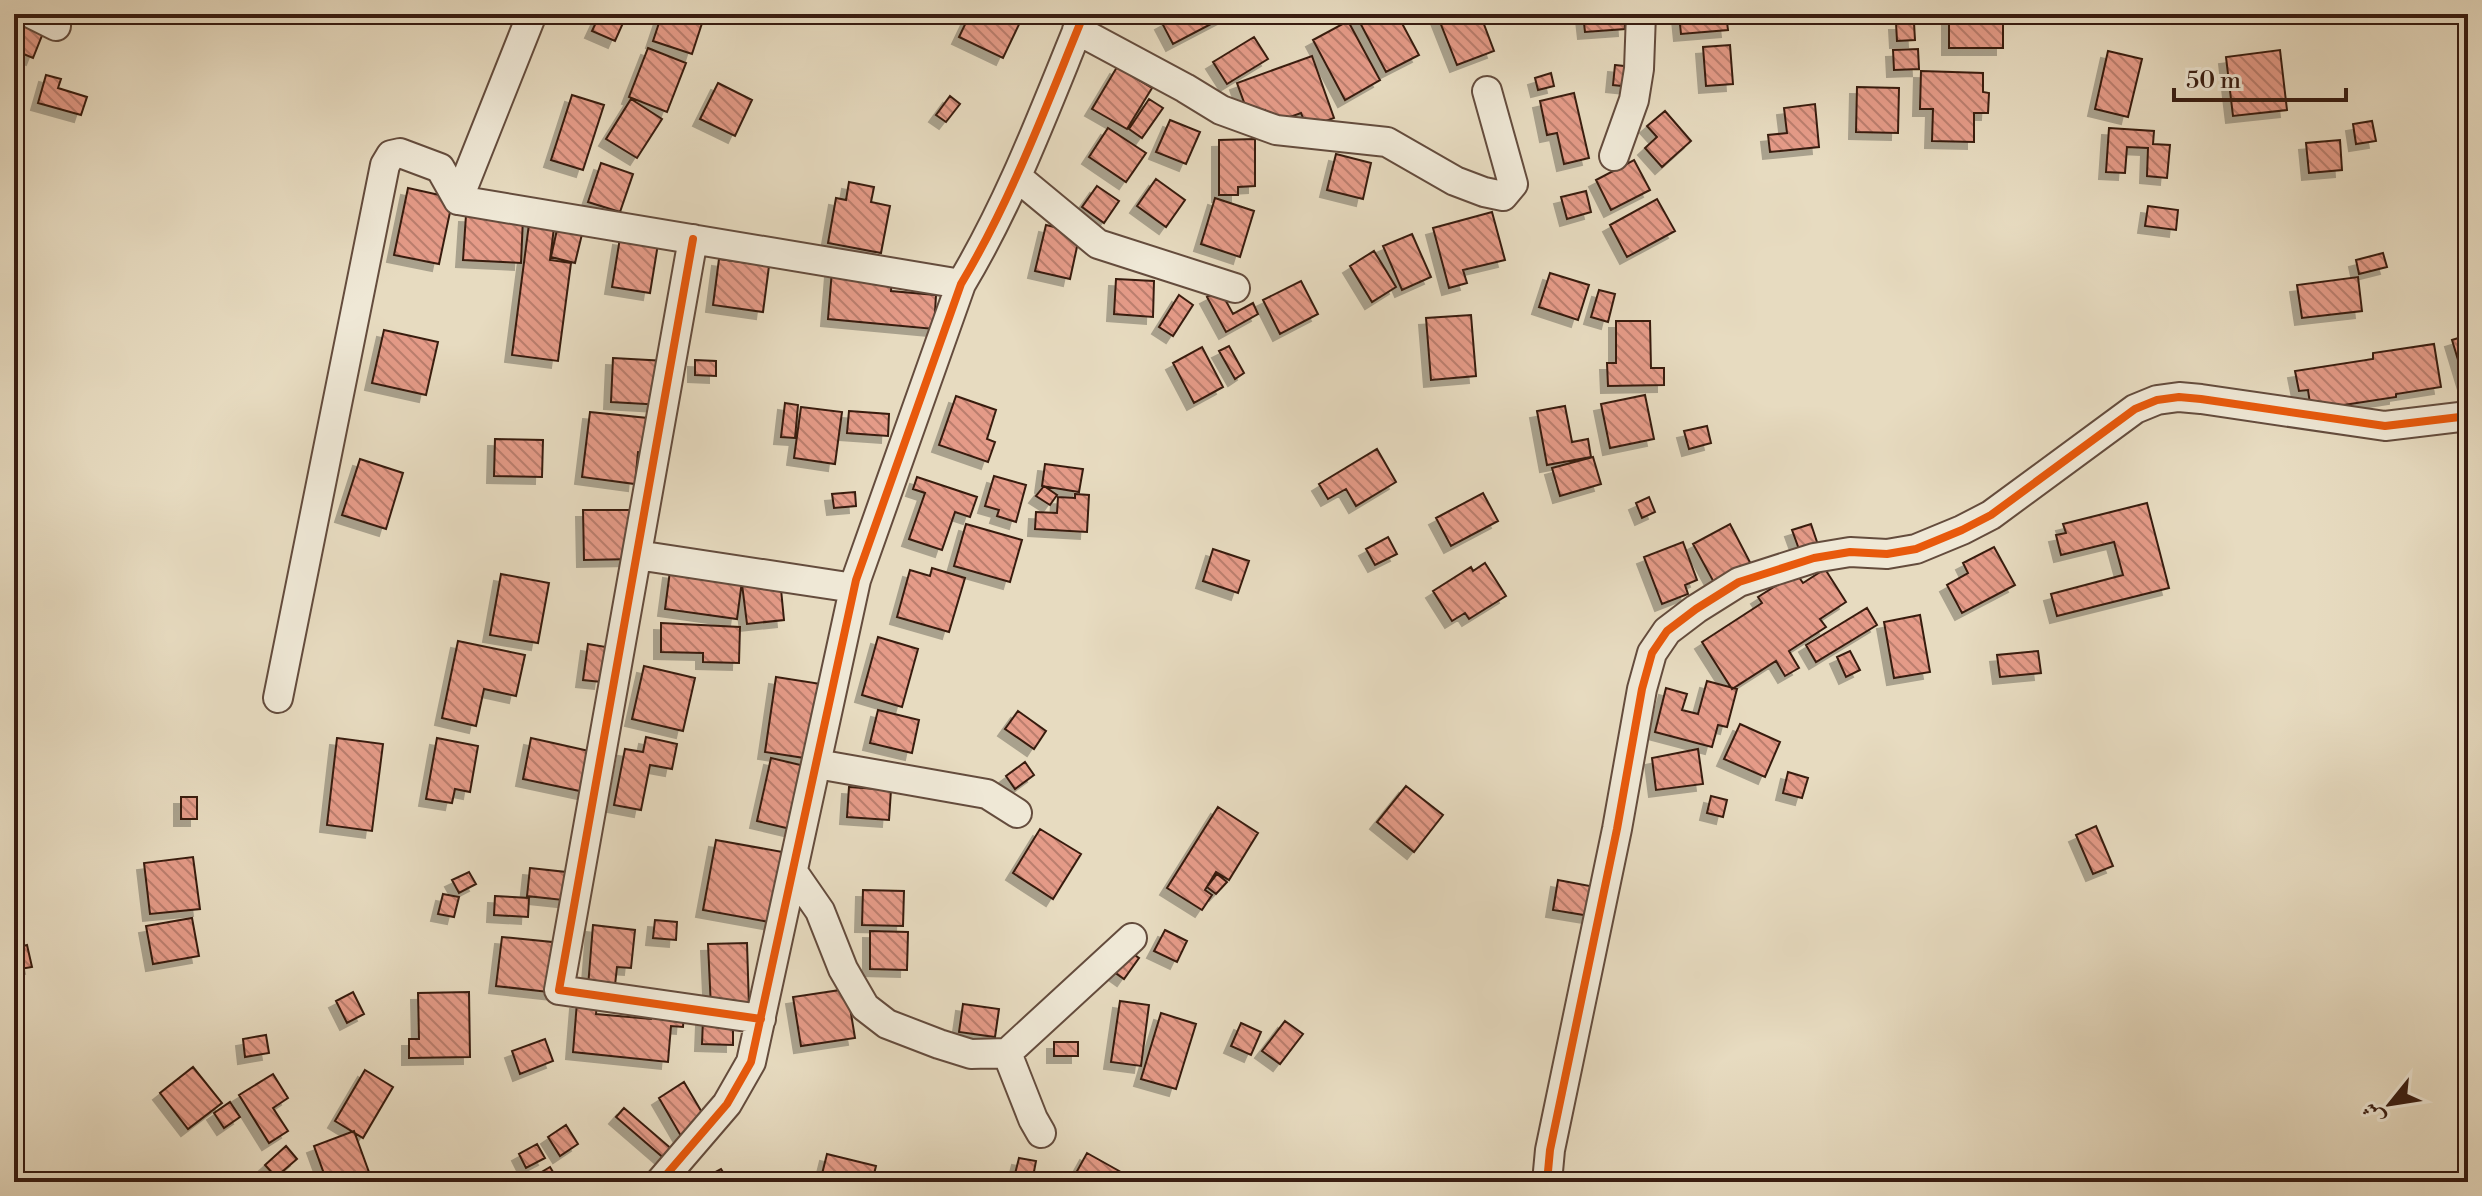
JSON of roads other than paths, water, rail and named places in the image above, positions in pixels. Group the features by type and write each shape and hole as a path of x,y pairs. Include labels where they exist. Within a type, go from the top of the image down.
{"street":[{"path":"458,200 532,14"},
{"path":"1614,156 1634,100 1639,69 1641,14"},
{"path":"660,1182 727,1104 751,1062 854,588 961,284 1017,177 1080,22 1221,110 1276,130 1387,142 1455,181 1503,196 1513,184 1487,91"},
{"path":"278,698 385,165 391,155 400,153 440,168 458,200"},
{"path":"1017,177 1098,244 1235,288"},
{"path":"458,200 961,284"},
{"path":"693,239 559,990 761,1019"},
{"path":"1547,1182 1550,1150 1617,829 1637,713 1652,653 1667,631 1739,582 1814,558 1850,552 1887,554 1916,549 1962,530 1991,515 2124,415 2157,400 2179,397 2201,399 2385,426 2468,416"},
{"path":"637,555 854,588"},
{"path":"817,764 987,794 1017,813"},
{"path":"793,872 820,911 843,969 865,1007 887,1024 971,1054 1007,1053 1132,938"},
{"path":"1007,1053 1041,1133"}]}
